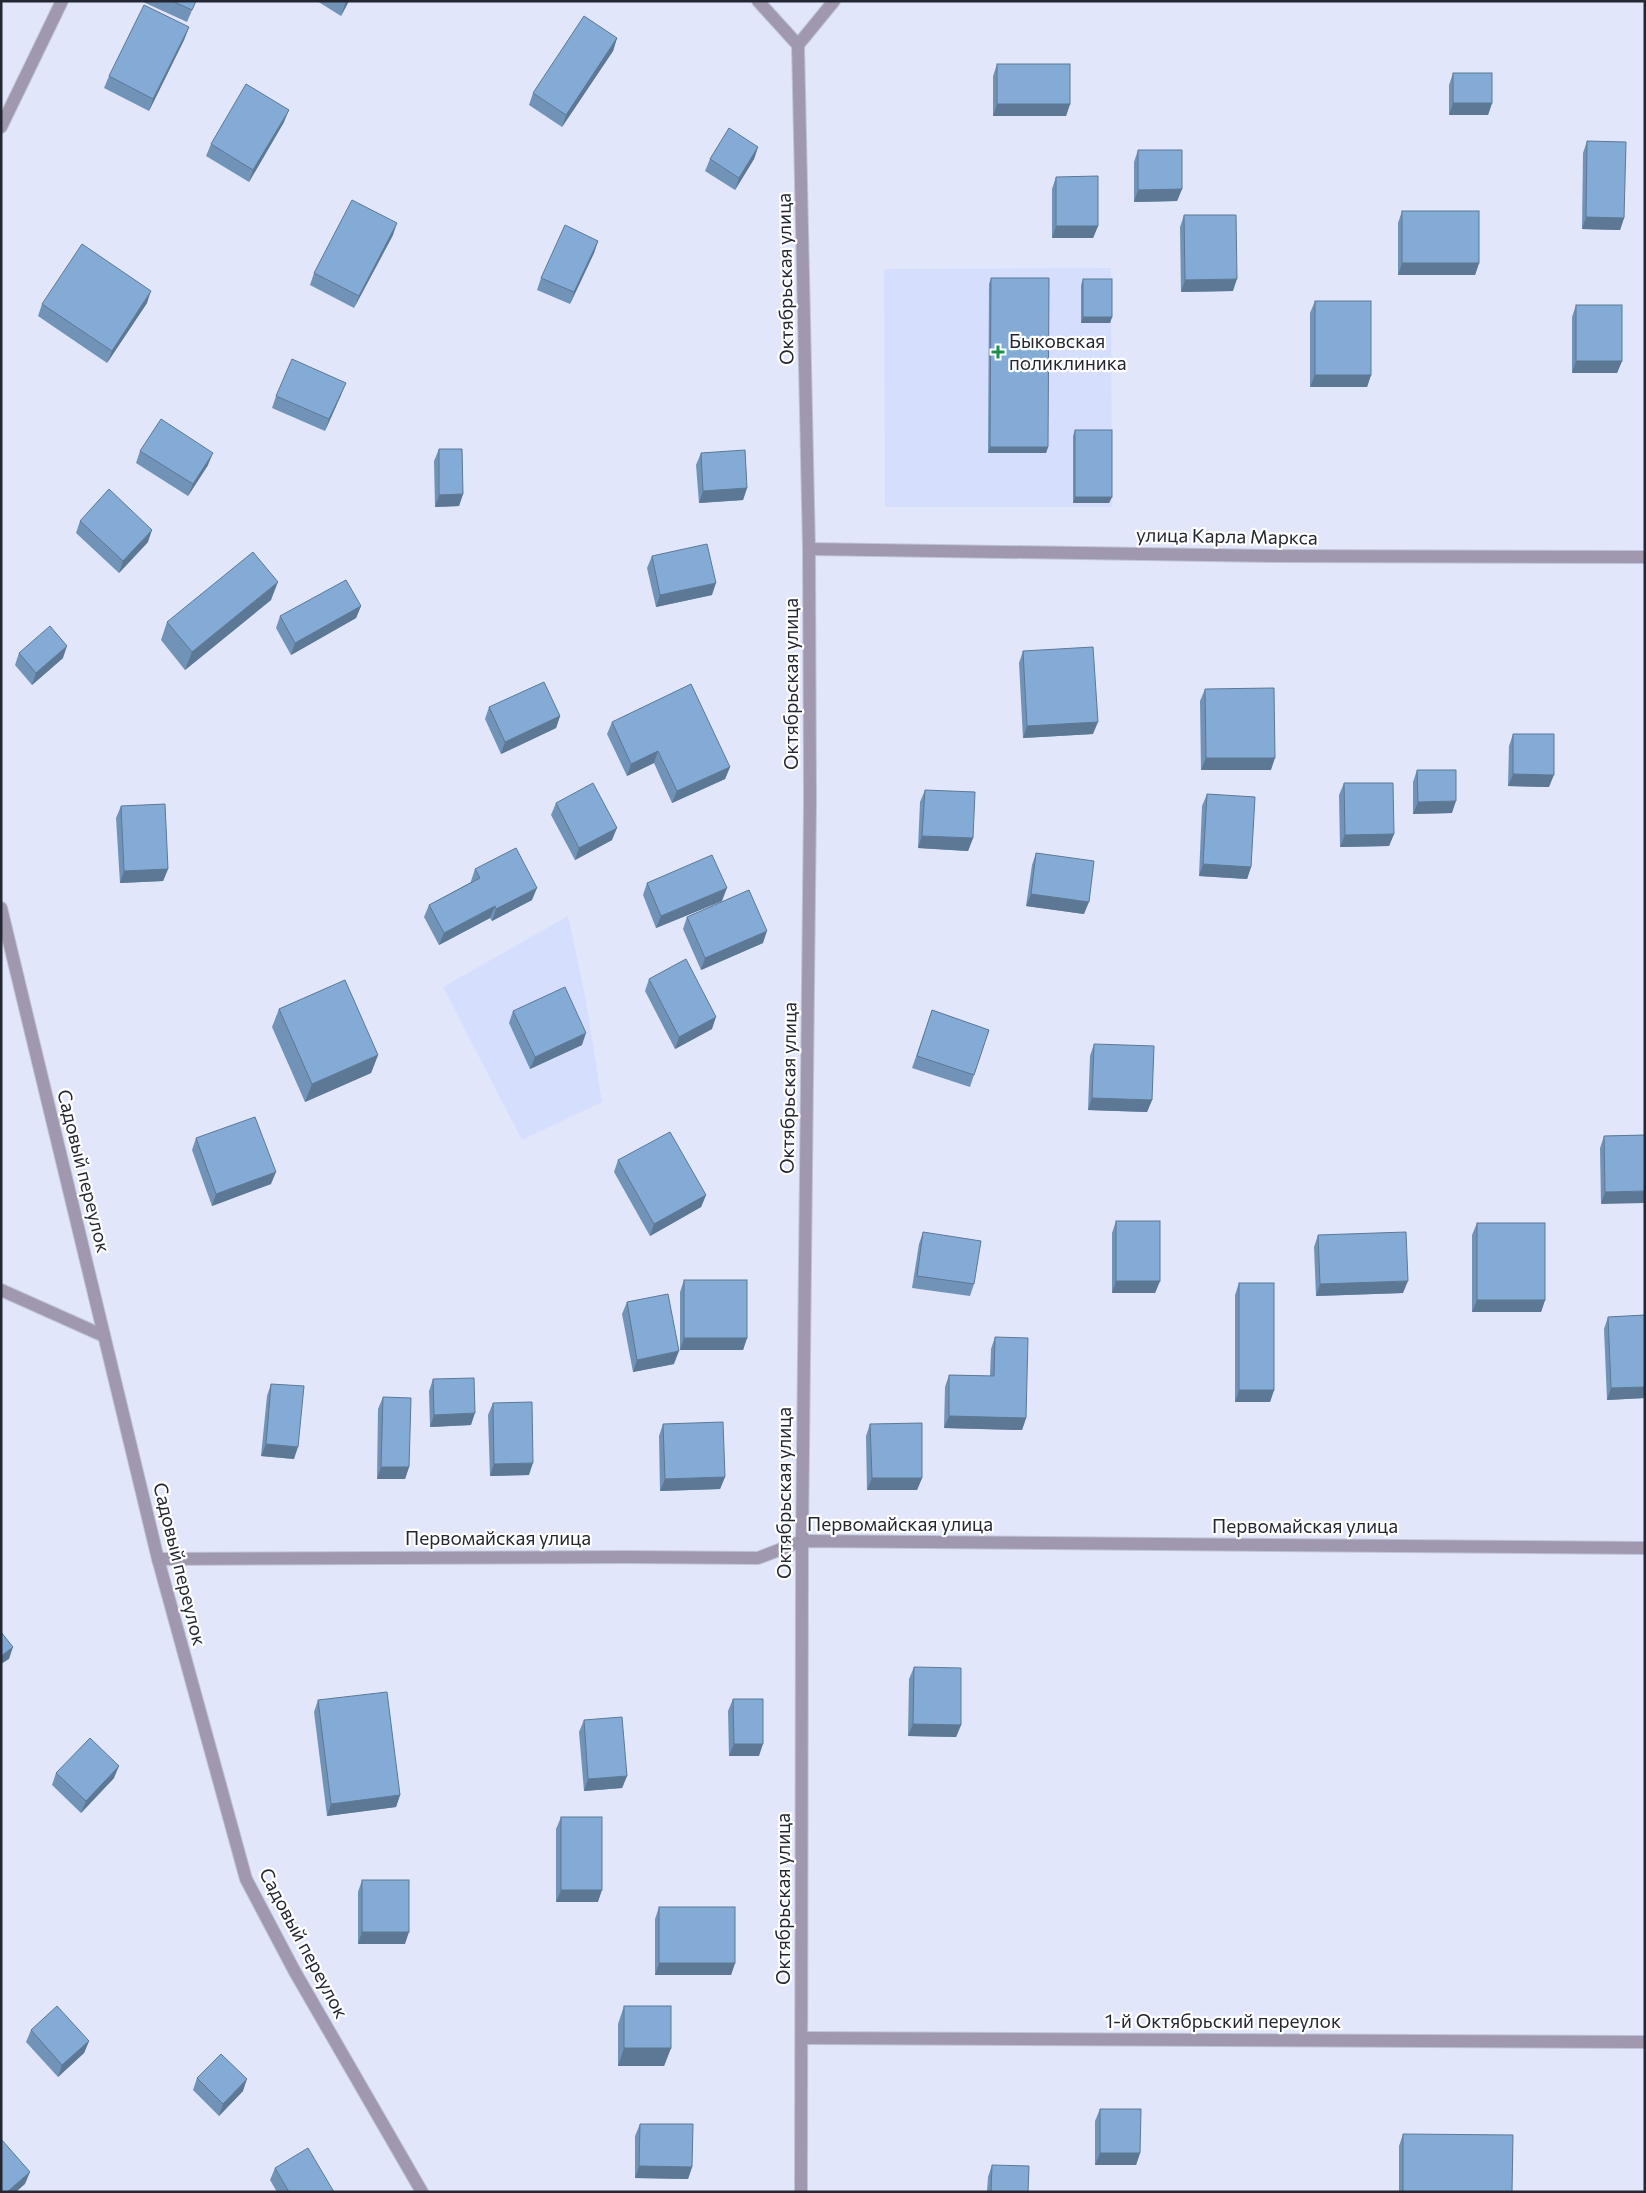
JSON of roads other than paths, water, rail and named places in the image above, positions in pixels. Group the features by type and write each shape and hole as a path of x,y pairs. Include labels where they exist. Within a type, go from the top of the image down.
{"street":[{"path":"1,126 62,1"},
{"path":"758,1 798,45 834,1"},
{"name":"Октябрьская улица","path":"798,45 809,549 810,803 802,1541 801,2192"},
{"name":"улица Карла Маркса","path":"809,549 1274,556 1645,557"},
{"name":"Садовый переулок","path":"1,908 158,1559 246,1880 300,1980 422,2192"},
{"path":"1,1290 104,1336"},
{"name":"Первомайская улица","path":"158,1559 758,1558 802,1541 1645,1548"},
{"name":"1-й Октябрьский переулок","path":"802,2038 1645,2042"}],"place":[{"name":"Быковская поликлиника","path":"998,352"}]}
